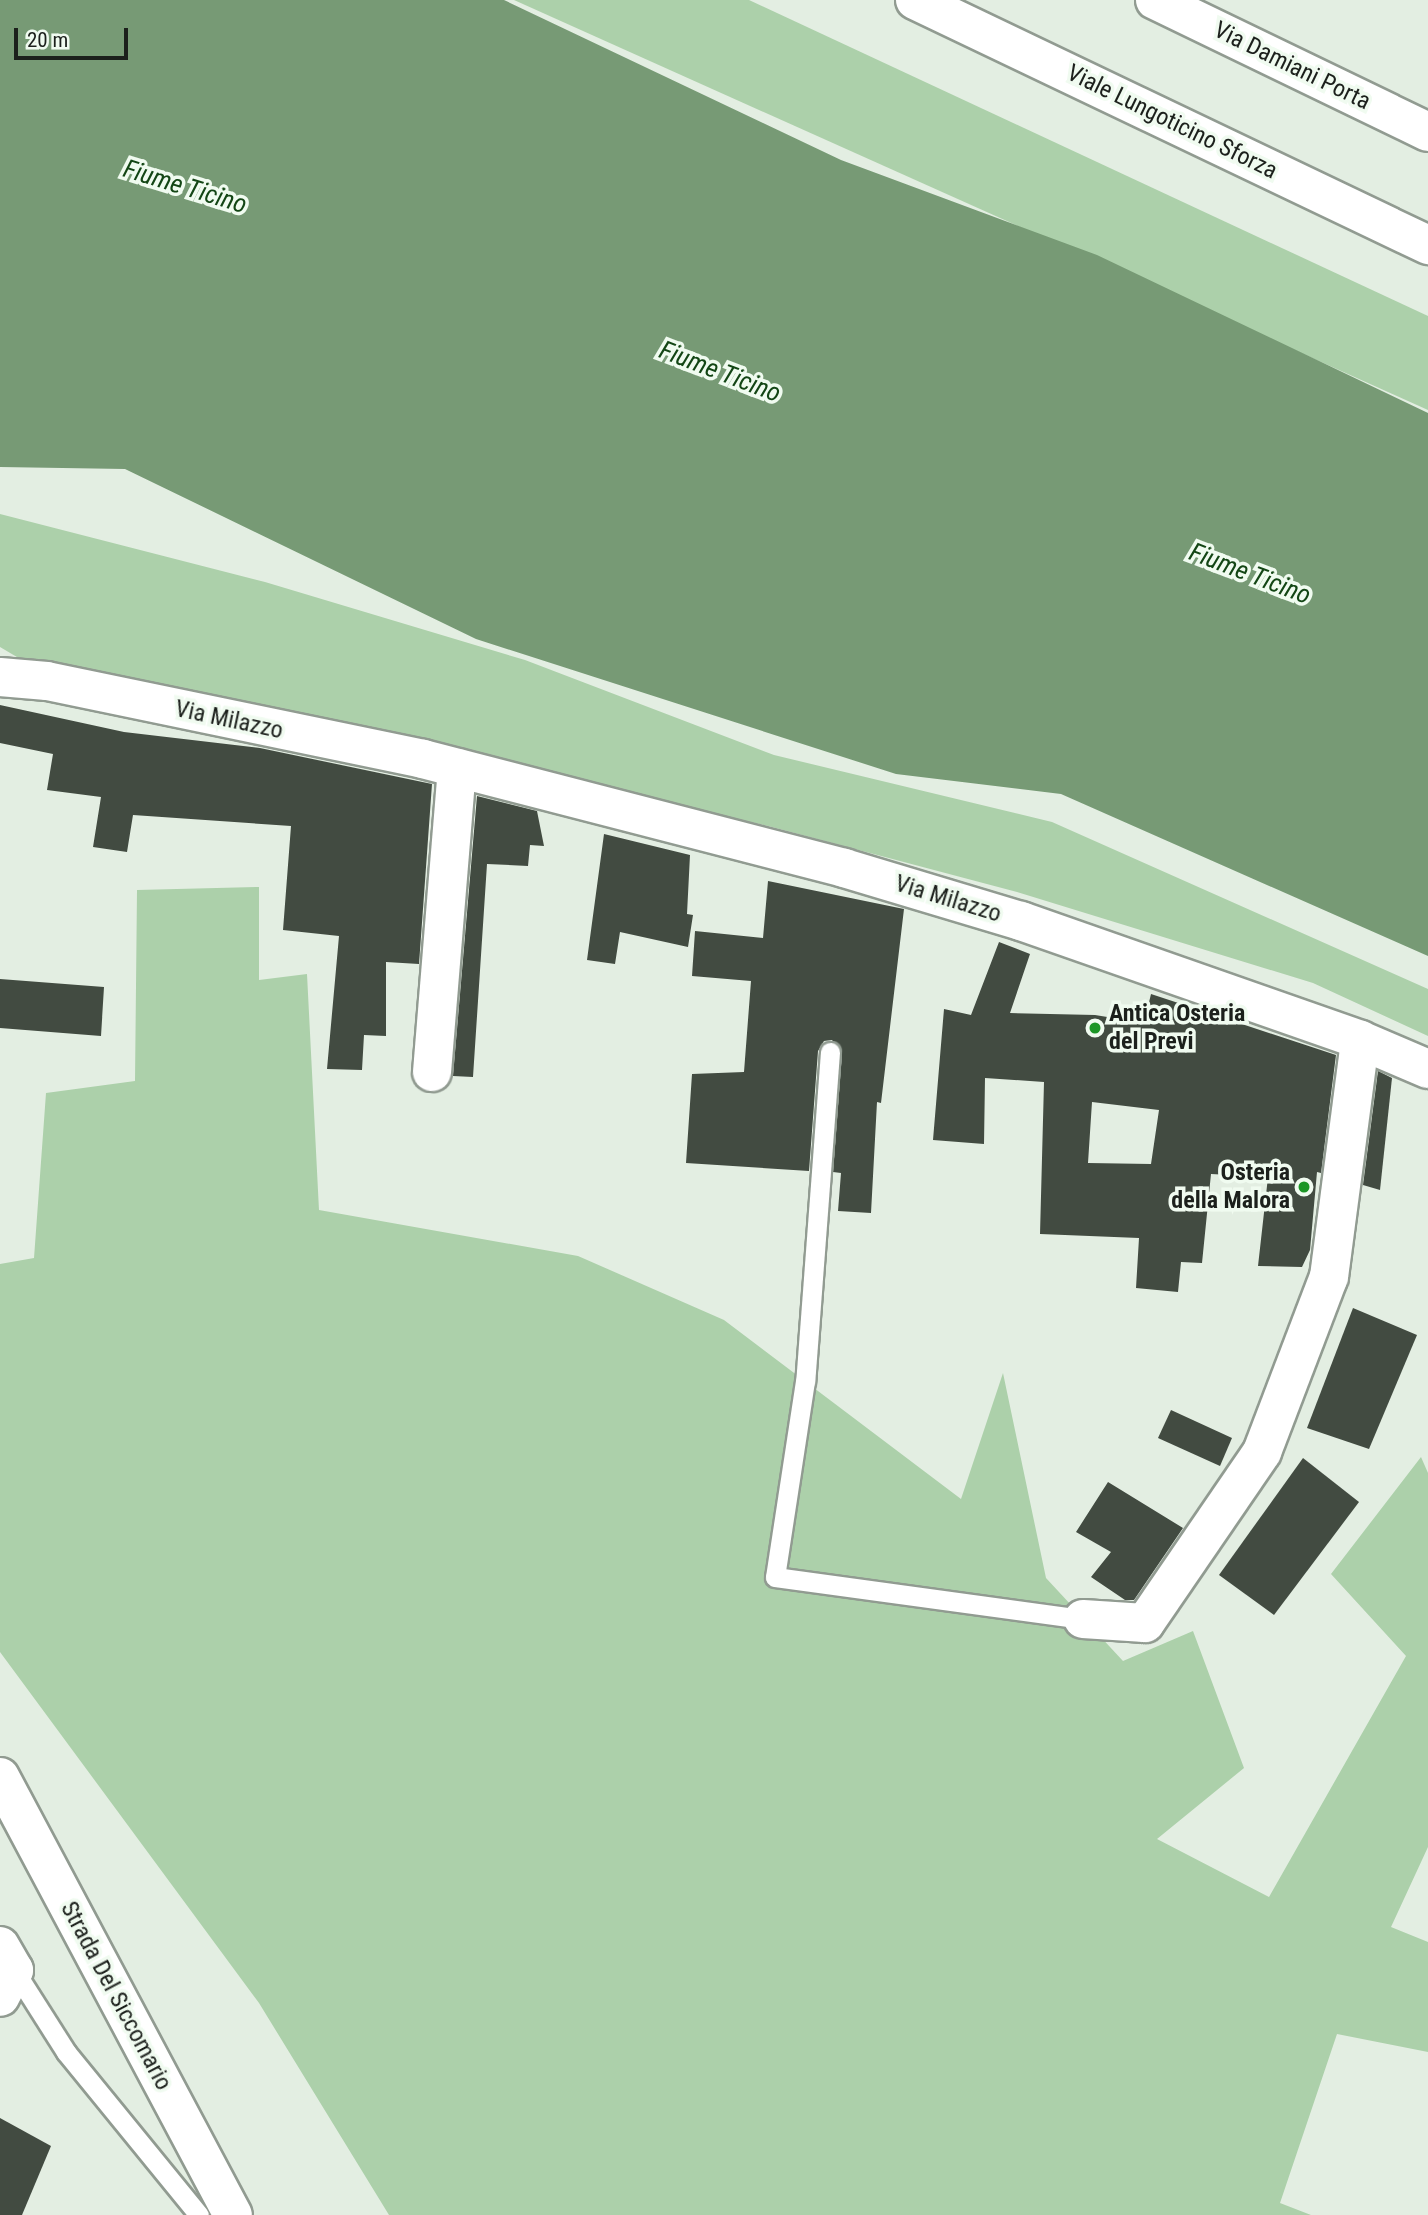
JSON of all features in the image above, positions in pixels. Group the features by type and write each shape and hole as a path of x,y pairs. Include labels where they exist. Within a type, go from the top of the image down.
{"street":[{"name":"Viale Lungoticino Sforza","path":"915,0 964,10 1428,245"},
{"name":"Via Damiani Porta","path":"1155,0 1424,122"},
{"name":"Via Milazzo","path":"0,677 47,681 457,768 844,868 996,914 1360,1040 1428,1069"},
{"path":"432,1072 457,768"},
{"path":"1083,1619 1146,1623 1262,1452 1329,1277 1360,1040"},
{"name":"Strada Del Siccomario","path":"0,1777 233,2215"}],"lane":[{"path":"830,1052 805,1381 775,1577 1083,1619"},
{"path":"5,1971 72,2059 200,2215"}],"shaded area":[{"path":"514,0 749,0 1428,316 1428,410"},
{"path":"0,514 265,582 525,660 774,755 1052,822 1428,989 1428,1036 1313,983 1017,892 768,826 22,660 0,647"},
{"path":"259,887 259,980 307,974 319,1210 578,1256 724,1320 961,1499 1003,1373 1046,1578 1123,1661 1193,1631 1244,1768 1157,1839 1269,1897 1406,1656 1331,1574 1421,1457 1428,1473 1428,1847 1391,1927 1428,1942 1428,2052 1337,2034 1280,2203 1311,2215 389,2215 259,2003 0,1652 0,1264 34,1258 46,1093 135,1081 137,890"}],"water":[{"name":"Fiume Ticino","path":"0,0 504,0 841,160 1097,255 1428,413 1428,956 1061,794 896,774 476,639 125,469 0,467"}],"building":[{"path":"0,705 124,732 260,748 432,784 419,964 386,962 386,1036 364,1035 362,1070 327,1069 339,936 283,930 291,826 133,815 127,852 93,847 101,797 47,790 53,754 0,743"},
{"path":"477,796 537,811 544,846 530,845 528,866 487,864 473,1077 453,1076"},
{"path":"604,834 690,855 687,914 693,915 688,947 620,932 615,964 587,960"},
{"path":"768,881 904,909 881,1103 877,1102 871,1213 838,1211 841,1173 833,1172 842,1053 832,1040 824,1041 818,1051 809,1171 686,1163 692,1074 744,1072 751,981 692,976 695,931 763,938"},
{"path":"999,942 1030,954 1010,1013 1095,1015 1144,1023 1151,994 1336,1055 1321,1173 1317,1172 1310,1250 1302,1267 1258,1266 1268,1177 1211,1174 1202,1263 1181,1262 1178,1292 1136,1288 1139,1238 1040,1234 1044,1082 985,1078 984,1144 933,1140 944,1009 971,1015","holes":["1092,1102 1159,1110 1151,1164 1088,1163"]},
{"path":"0,979 104,987 101,1036 0,1028"},
{"path":"1378,1071 1392,1078 1380,1190 1363,1185"},
{"path":"1353,1308 1417,1335 1369,1449 1307,1428"},
{"path":"1171,1410 1232,1438 1220,1466 1158,1438"},
{"path":"1303,1458 1359,1502 1274,1615 1219,1575"},
{"path":"1108,1482 1183,1528 1134,1600 1125,1600 1091,1577 1111,1552 1076,1532"},
{"path":"0,2118 51,2146 22,2215 0,2215"}],"place":[{"name":"Antica Osteria del Previ","path":"1095,1028"},
{"name":"Osteria della Malora","path":"1304,1187"}]}
